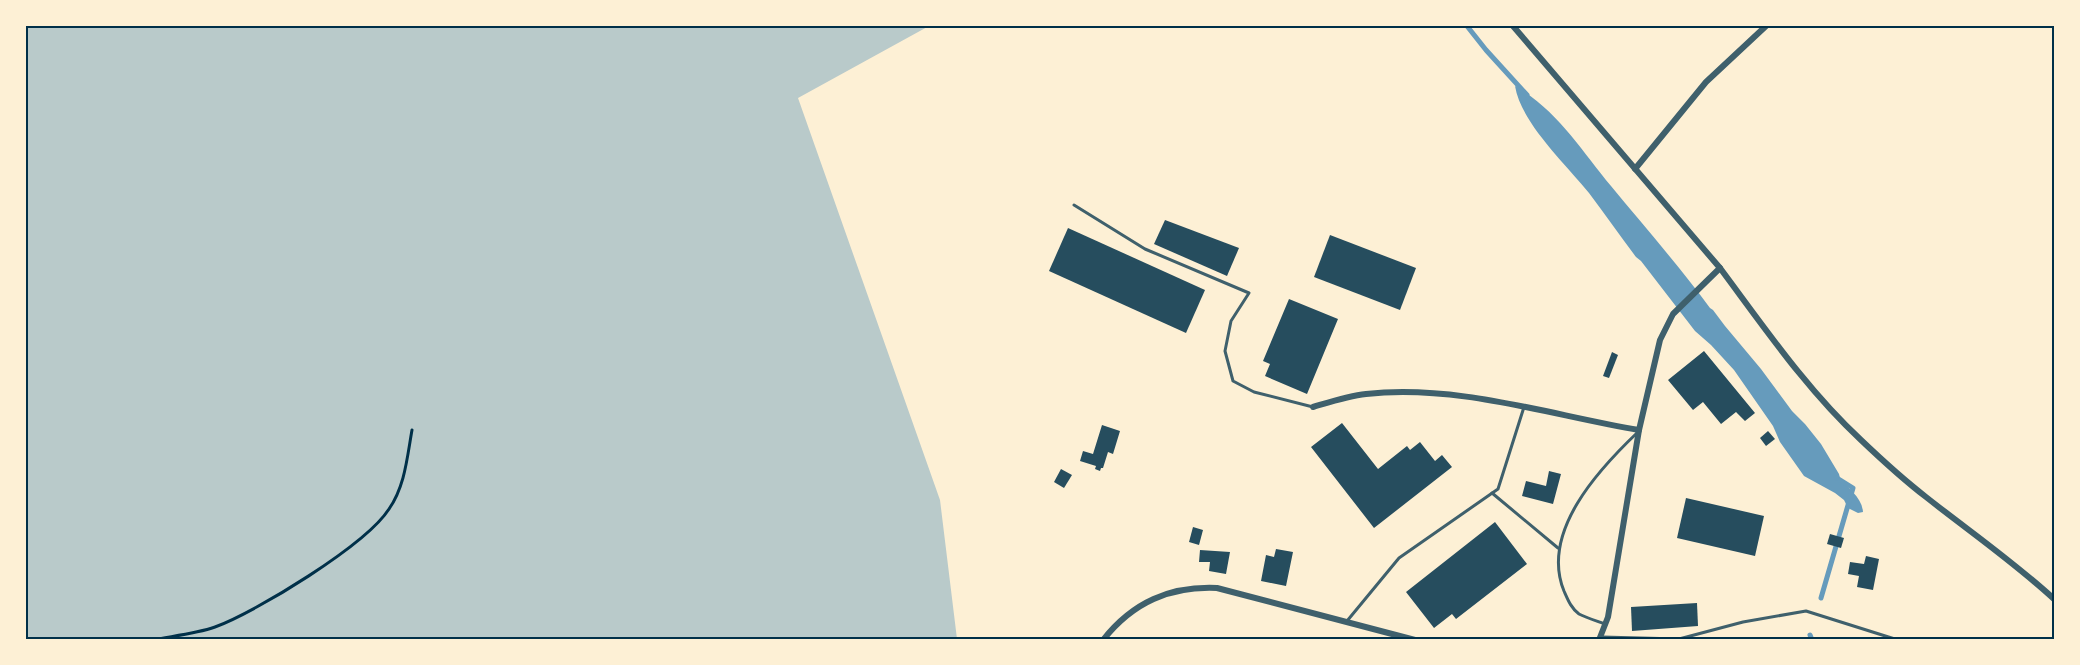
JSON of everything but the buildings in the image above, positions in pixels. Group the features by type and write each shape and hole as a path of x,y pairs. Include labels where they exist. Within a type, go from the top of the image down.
{"street":[{"path":"1513,26 1720,268 1792,364 1830,408 1860,439 1924,495 2055,599"},
{"path":"1635,169 1706,82 1766,26"},
{"path":"1600,638 1606,624 1639,430 1660,340 1673,314 1720,268"},
{"path":"1313,407 1365,394 1443,393 1639,430"},
{"path":"1103,639 1114,626 1136,608 1170,592 1190,588 1217,588 1415,639"}],"lane":[{"path":"1074,205 1145,249 1249,293 1231,321 1225,351 1233,381 1254,392 1313,407"},
{"path":"1347,621 1399,558 1498,489 1524,407"},
{"path":"1606,624 1579,614 1570,604 1561,583 1558,548 1570,518 1594,476 1639,430"},
{"path":"1492,494 1558,548"},
{"path":"1600,638 1679,639 1743,622 1806,611 1898,639"}],"path":[{"path":"152,639 173,638 215,627 250,610 294,585 372,530 389,510 403,483 411,430"}],"shaded area":[{"path":"26,26 929,26 798,98 940,500 957,639 26,639"}],"water":[{"path":"1515,86 1544,107 1556,119 1674,261 1792,411 1821,444 1840,478 1860,502 1863,512 1858,513 1848,508 1844,500 1835,493 1804,476 1734,370 1695,331 1589,193 1535,128 1519,100"}],"waterway":[{"path":"1467,26 1527,95"},
{"path":"1821,598 1853,488 1837,478"},
{"path":"1810,635 1812,640"}]}
